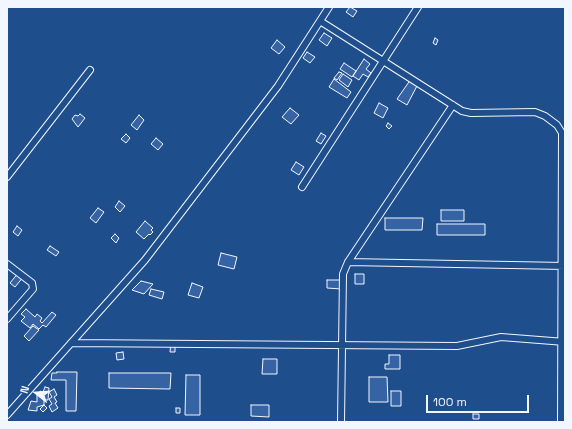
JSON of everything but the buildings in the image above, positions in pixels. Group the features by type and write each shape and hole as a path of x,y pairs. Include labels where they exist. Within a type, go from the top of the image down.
{"street":[{"path":"7,415 145,260 278,86 329,7"},
{"path":"302,187 418,7"},
{"path":"320,21 453,105 471,113 535,112 546,116 557,125 562,133 563,341 561,422"},
{"path":"7,177 90,70"},
{"path":"341,422 343,274 348,262 453,105"},
{"path":"348,262 563,266"},
{"path":"7,264 32,284 33,289 7,319"},
{"path":"71,343 457,346 502,337 563,341"}]}
